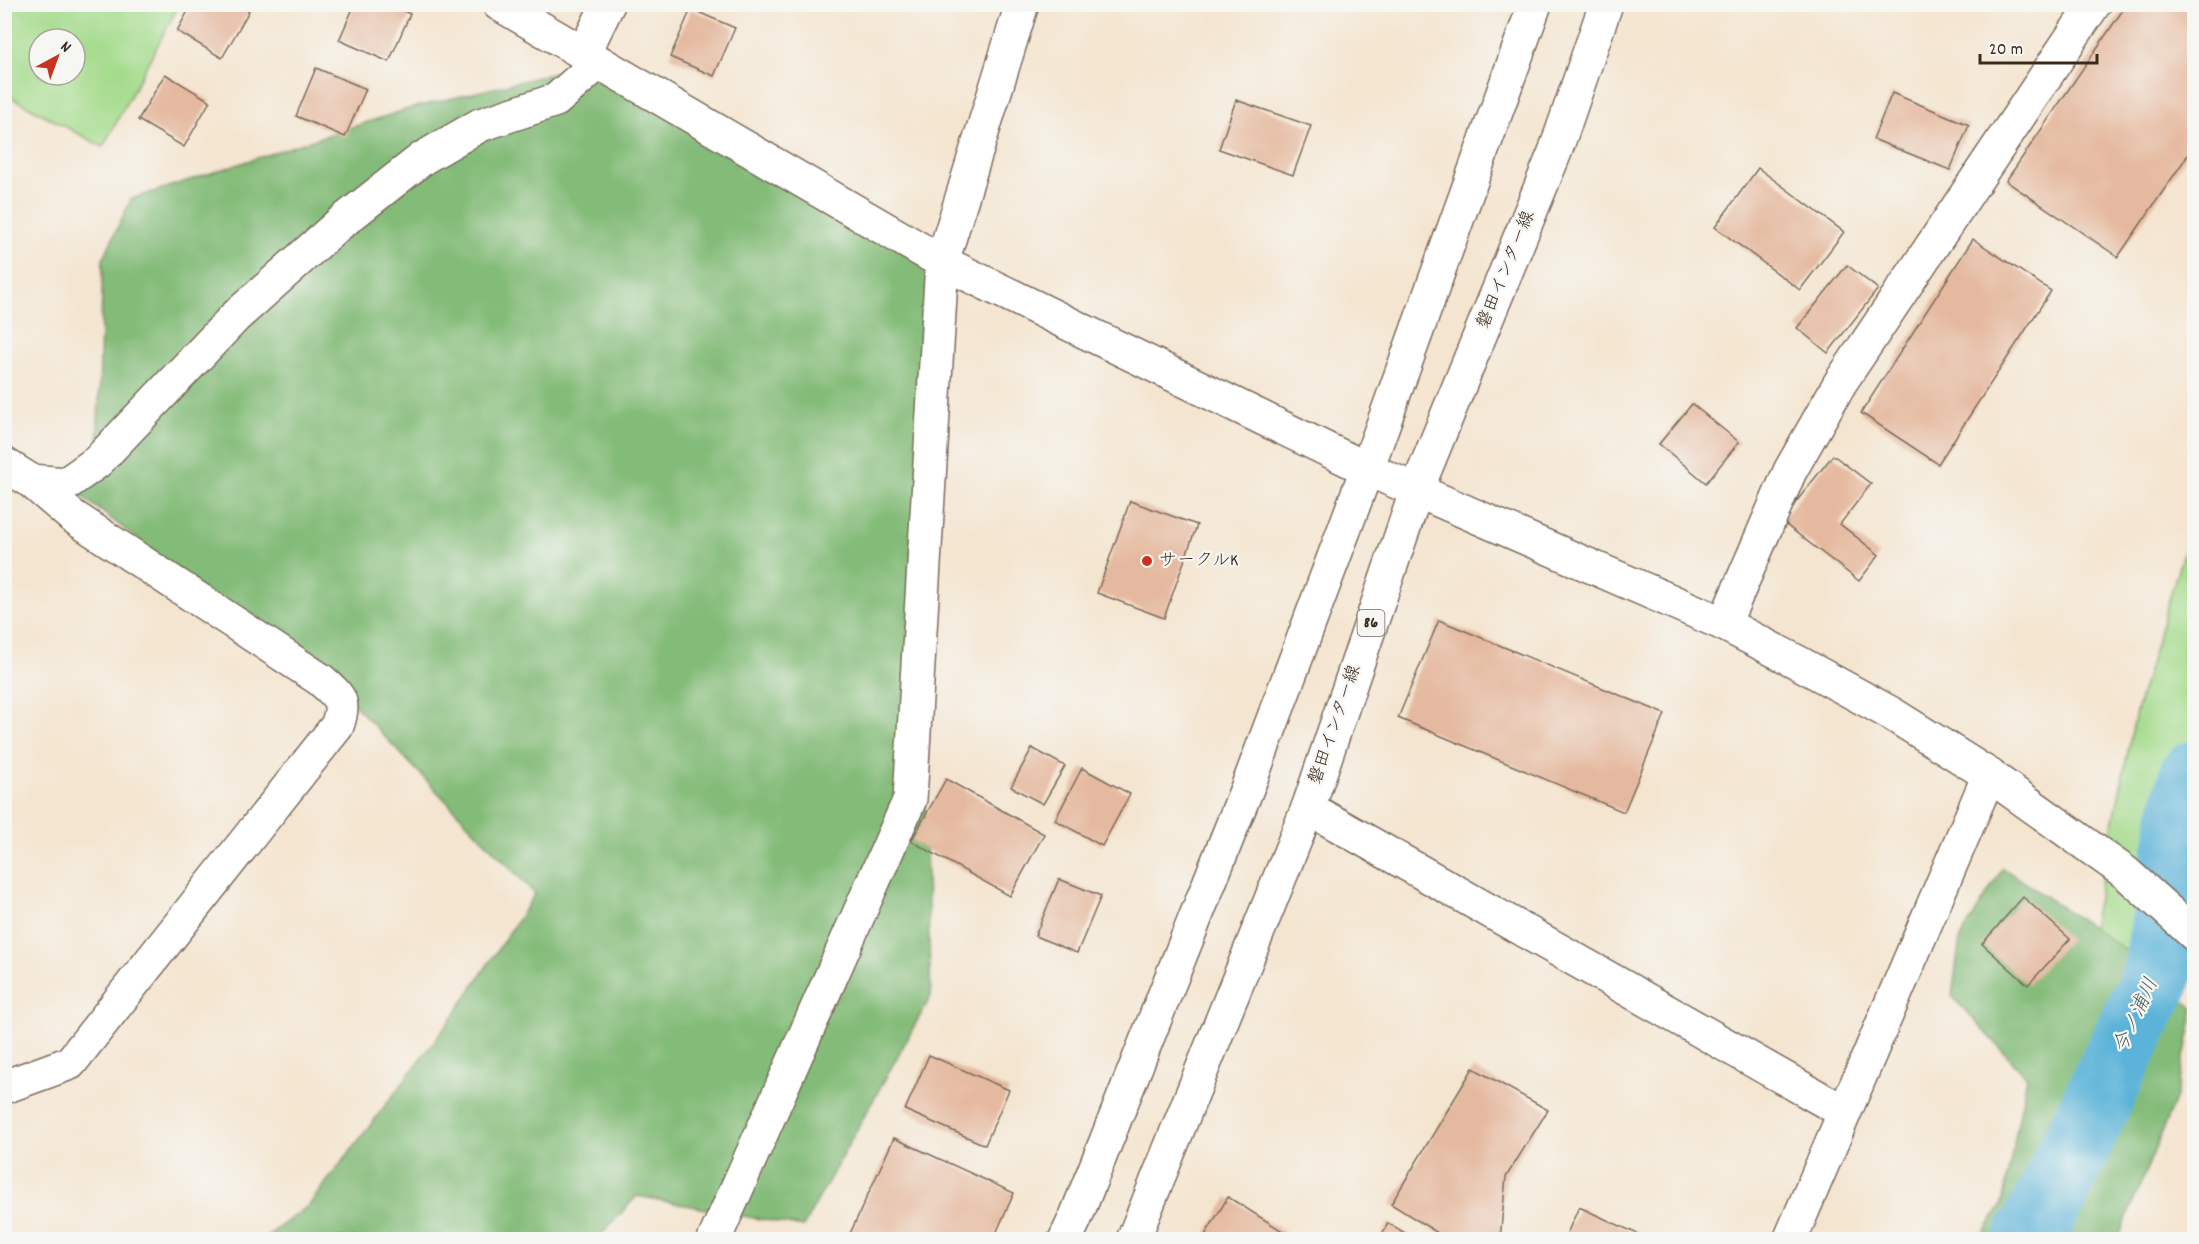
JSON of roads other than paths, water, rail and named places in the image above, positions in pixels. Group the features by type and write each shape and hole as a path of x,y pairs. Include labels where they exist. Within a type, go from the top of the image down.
{"street":[{"path":"500,4 942,262 1367,469 1724,624 1892,714 1989,775 2126,873 2194,934"},
{"path":"18,472 66,484 98,462 236,317 338,225 423,158 480,125 556,100 592,57 608,4"},
{"path":"714,1239 910,799 942,262 1022,4"},
{"path":"1065,1239 1250,781 1367,469 1535,4"},
{"name":"磐田インター線","path":"1133,1239 1308,808 1417,489 1555,152 1606,4"},
{"path":"1724,624 1790,471 1840,383 2094,4"},
{"path":"4,1087 70,1063 337,726 343,710 339,695 321,680 72,516 18,472"},
{"path":"1790,1239 1989,775"},
{"path":"1308,808 1844,1112"}],"waterway":[{"name":"今ノ浦川","path":"2028,1240 2055,1189 2157,976 2185,810 2194,776"}],"place":[{"name":"サークルK","path":"1147,561"}]}
